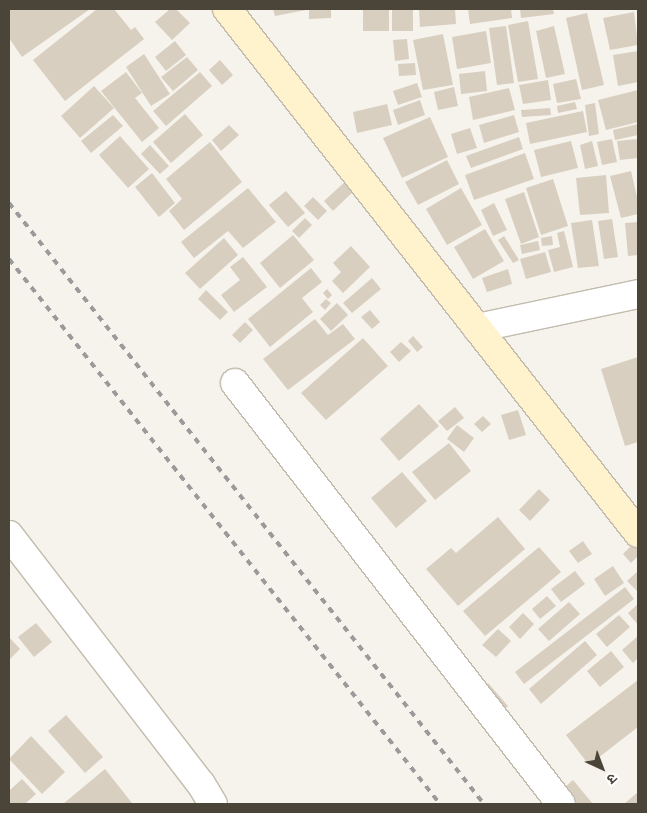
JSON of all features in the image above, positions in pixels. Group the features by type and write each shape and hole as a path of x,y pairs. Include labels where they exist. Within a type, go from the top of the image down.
{"street":[{"path":"227,9 638,533"},
{"path":"477,328 638,294"},
{"path":"235,383 561,804"},
{"path":"9,535 201,784 213,804"}],"building":[{"path":"9,9 90,9 22,57 9,38"},
{"path":"97,9 114,9 131,30 135,27 144,39 65,101 33,60"},
{"path":"170,9 176,9 190,23 172,40 155,22"},
{"path":"273,9 306,9 306,10 275,16"},
{"path":"309,9 331,9 331,18 309,19"},
{"path":"363,9 389,9 389,31 363,31"},
{"path":"392,9 413,9 413,31 392,31"},
{"path":"419,9 455,9 456,24 420,27"},
{"path":"468,9 511,9 512,18 470,24"},
{"path":"520,9 553,9 554,14 521,18"},
{"path":"634,12 638,45 610,50 603,18"},
{"path":"587,13 604,85 582,90 566,18"},
{"path":"528,21 538,79 518,82 508,25"},
{"path":"506,26 514,83 497,85 489,28"},
{"path":"554,26 565,74 546,78 536,31"},
{"path":"486,31 491,63 457,69 452,37"},
{"path":"443,34 453,85 423,90 413,40"},
{"path":"407,39 409,59 395,61 393,40"},
{"path":"175,41 186,55 166,71 155,57"},
{"path":"638,51 638,82 618,86 613,55"},
{"path":"144,54 170,94 151,106 126,67"},
{"path":"187,57 198,70 173,91 161,77"},
{"path":"220,60 233,75 222,85 209,70"},
{"path":"415,63 416,75 399,76 398,64"},
{"path":"485,71 487,91 461,94 459,74"},
{"path":"126,72 142,93 135,98 159,128 142,142 101,91"},
{"path":"200,72 212,86 166,126 153,111"},
{"path":"576,79 581,99 557,103 553,84"},
{"path":"548,80 551,100 523,104 519,85"},
{"path":"417,83 422,97 398,105 393,91"},
{"path":"94,86 114,108 80,138 61,116"},
{"path":"454,87 458,106 438,110 434,92"},
{"path":"509,88 515,110 473,120 469,97"},
{"path":"638,90 638,122 606,130 598,100"},
{"path":"420,100 425,115 398,125 393,110"},
{"path":"575,102 577,109 558,113 557,106"},
{"path":"595,103 599,134 589,136 585,105"},
{"path":"387,104 392,125 357,133 353,112"},
{"path":"550,108 551,115 522,117 521,110"},
{"path":"583,111 587,132 530,144 526,123"},
{"path":"185,114 203,135 171,163 153,142"},
{"path":"113,115 123,126 91,153 81,141"},
{"path":"514,115 519,132 484,143 479,125"},
{"path":"430,117 448,157 402,178 383,138"},
{"path":"638,124 638,135 615,140 613,130"},
{"path":"229,125 239,135 221,151 212,140"},
{"path":"470,128 477,148 457,154 451,134"},
{"path":"120,136 149,169 128,188 99,155"},
{"path":"519,137 523,149 471,168 466,156"},
{"path":"612,139 617,162 602,165 597,142"},
{"path":"638,139 638,158 620,160 617,141"},
{"path":"571,141 578,168 541,177 534,150"},
{"path":"592,141 598,166 585,169 580,145"},
{"path":"210,142 242,182 184,230 169,211 182,199 166,179"},
{"path":"150,145 169,166 160,174 141,154"},
{"path":"525,153 534,179 474,200 465,175"},
{"path":"447,160 459,184 418,205 405,182"},
{"path":"631,171 638,201 638,214 621,218 610,176"},
{"path":"152,173 175,203 159,217 135,187"},
{"path":"606,175 609,213 580,215 576,178"},
{"path":"348,179 357,188 333,211 324,201"},
{"path":"553,179 568,226 541,235 526,188"},
{"path":"248,188 276,222 243,248 228,231 194,258 181,242"},
{"path":"461,188 482,225 447,245 426,209"},
{"path":"286,191 305,213 288,227 269,205"},
{"path":"524,192 539,237 521,244 505,199"},
{"path":"313,197 327,211 318,220 304,206"},
{"path":"494,203 507,230 493,236 481,210"},
{"path":"305,218 312,225 299,238 292,231"},
{"path":"612,219 618,257 604,259 598,221"},
{"path":"592,220 599,266 578,268 571,223"},
{"path":"638,222 638,255 628,256 625,223"},
{"path":"485,229 504,261 473,279 454,247"},
{"path":"564,231 573,267 554,272 548,250 560,247 557,233"},
{"path":"293,235 314,260 280,288 260,263"},
{"path":"504,236 519,260 513,263 498,240"},
{"path":"552,236 553,245 542,246 541,238"},
{"path":"224,238 238,255 200,289 185,273"},
{"path":"538,241 540,250 522,254 520,245"},
{"path":"351,246 370,267 343,293 332,281 341,272 333,263"},
{"path":"545,252 551,272 526,279 520,259"},
{"path":"243,257 267,287 234,312 221,295 240,280 230,267"},
{"path":"311,268 322,282 302,298 313,312 270,347 248,319"},
{"path":"508,269 512,284 487,292 482,278"},
{"path":"372,278 381,289 352,313 343,303"},
{"path":"327,289 332,295 328,299 323,293"},
{"path":"206,290 228,312 220,320 198,299"},
{"path":"326,299 331,303 325,310 320,305"},
{"path":"337,303 348,315 331,331 320,319"},
{"path":"370,310 380,322 372,329 361,317"},
{"path":"315,319 328,335 343,324 355,339 288,390 263,359"},
{"path":"245,322 253,330 240,343 232,335"},
{"path":"413,336 423,347 417,352 408,341"},
{"path":"363,338 388,366 326,420 301,393"},
{"path":"401,342 411,351 399,362 390,352"},
{"path":"638,357 638,442 625,446 601,369"},
{"path":"419,404 439,426 399,461 380,439"},
{"path":"455,407 464,418 447,431 438,421"},
{"path":"518,410 526,435 509,440 501,415"},
{"path":"483,416 491,424 482,432 474,424"},
{"path":"457,425 474,438 464,452 447,439"},
{"path":"449,443 471,471 435,500 412,472"},
{"path":"402,472 427,501 396,528 371,498"},
{"path":"539,489 550,500 530,521 519,510"},
{"path":"498,517 525,549 458,606 426,569 451,548 456,553"},
{"path":"583,541 592,554 578,563 569,551"},
{"path":"634,543 638,547 638,556 631,563 623,554"},
{"path":"539,547 561,572 485,636 463,611"},
{"path":"613,566 624,583 605,596 594,579"},
{"path":"575,571 585,584 561,602 551,589"},
{"path":"638,571 638,592 627,581"},
{"path":"625,587 634,599 524,684 515,672"},
{"path":"547,596 556,606 540,619 532,609"},
{"path":"569,602 580,614 549,641 538,629"},
{"path":"638,604 638,625 628,613"},
{"path":"523,613 534,624 520,639 509,627"},
{"path":"619,615 630,627 607,647 596,634"},
{"path":"36,623 52,642 34,657 18,637"},
{"path":"498,629 511,641 496,657 482,645"},
{"path":"638,636 638,658 633,663 622,650"},
{"path":"9,637 20,649 9,660"},
{"path":"585,641 597,655 541,704 529,689"},
{"path":"611,651 624,667 600,687 587,671"},
{"path":"638,680 638,727 589,765 566,735"},
{"path":"488,683 508,706 497,716 476,694"},
{"path":"66,715 103,757 85,773 48,731"},
{"path":"31,736 65,772 42,794 9,759"},
{"path":"105,769 132,803 63,804"},
{"path":"22,779 36,794 25,804 9,804 9,791"},
{"path":"573,780 593,804 566,804 557,794"},
{"path":"638,792 638,804 624,804"}],"railway":[{"path":"9,203 484,804"},
{"path":"9,259 440,804"}]}
